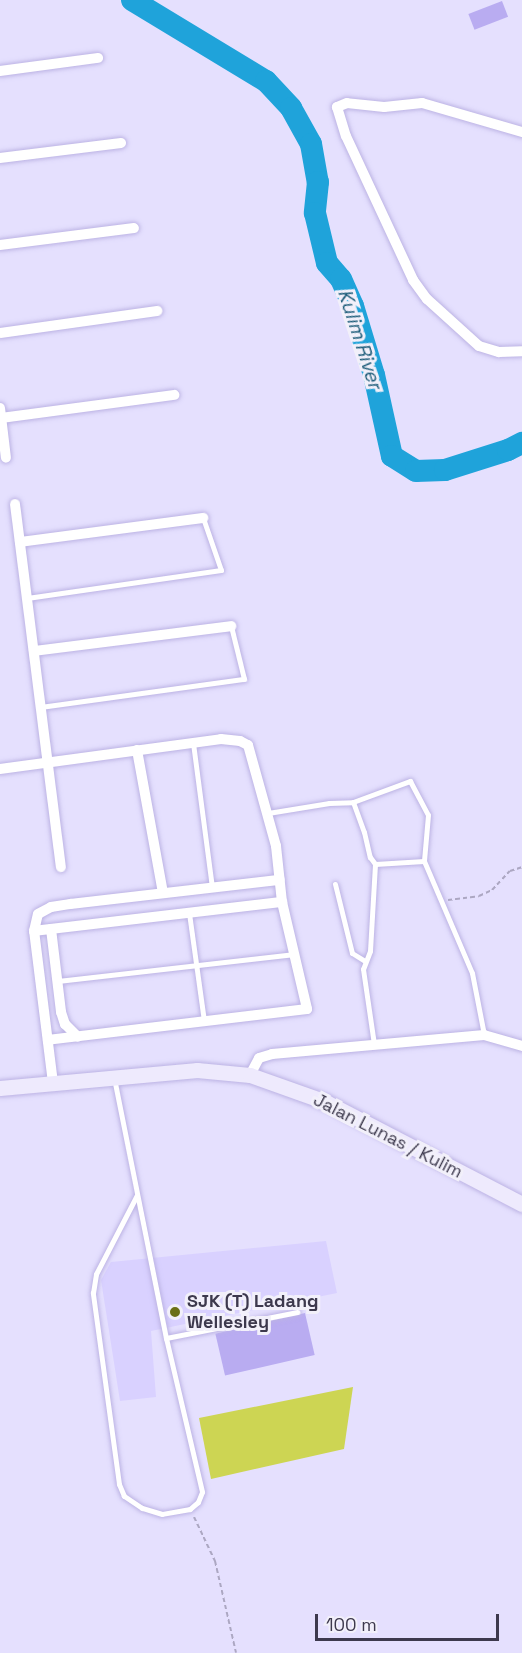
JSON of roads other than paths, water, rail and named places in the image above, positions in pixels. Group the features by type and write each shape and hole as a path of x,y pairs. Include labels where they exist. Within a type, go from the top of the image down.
{"main road":[{"name":"Jalan Lunas / Kulim","path":"0,1088 197,1070 250,1075 326,1102 522,1204"}],"street":[{"path":"0,71 98,58"},
{"path":"522,132 463,116 433,104 384,106 347,103 337,107 349,144 413,280 427,299 479,346 500,352 522,351"},
{"path":"0,158 121,143"},
{"path":"0,245 134,228"},
{"path":"0,333 157,311"},
{"path":"6,458 1,413 174,395"},
{"path":"15,504 61,867"},
{"path":"20,542 203,518"},
{"path":"33,651 231,626"},
{"path":"0,769 222,739 240,741 248,745 268,813 282,902 307,1009 48,1040"},
{"path":"137,750 163,893"},
{"path":"53,1083 34,931 38,914 51,907 280,880"},
{"path":"34,931 282,902"},
{"path":"51,929 65,1024 78,1037"},
{"path":"250,1075 259,1058 272,1054 484,1035 522,1046"}],"lane":[{"path":"27,598 221,570 203,518"},
{"path":"40,707 244,680 231,626"},
{"path":"193,743 212,888"},
{"path":"268,813 329,803 353,802 410,781 428,815 424,861 472,973 484,1035"},
{"path":"353,802 370,857 375,864 370,951 363,969 374,1044"},
{"path":"375,864 424,861"},
{"path":"335,884 352,954 365,962"},
{"path":"189,912 204,1022"},
{"path":"57,981 294,954"},
{"path":"114,1076 166,1338 202,1492 198,1502 190,1509 162,1514 142,1508 124,1496 119,1484 93,1293 96,1274 137,1196"},
{"path":"166,1338 297,1312"}],"waterway":[{"name":"Kulim River","path":"132,0 266,81 291,108 311,144 318,182 315,213 327,263 341,279 353,306 374,375 392,456 416,471 445,470 508,450 522,443"}],"place":[{"name":"SJK (T) Ladang Wellesley","path":"175,1312"}]}
